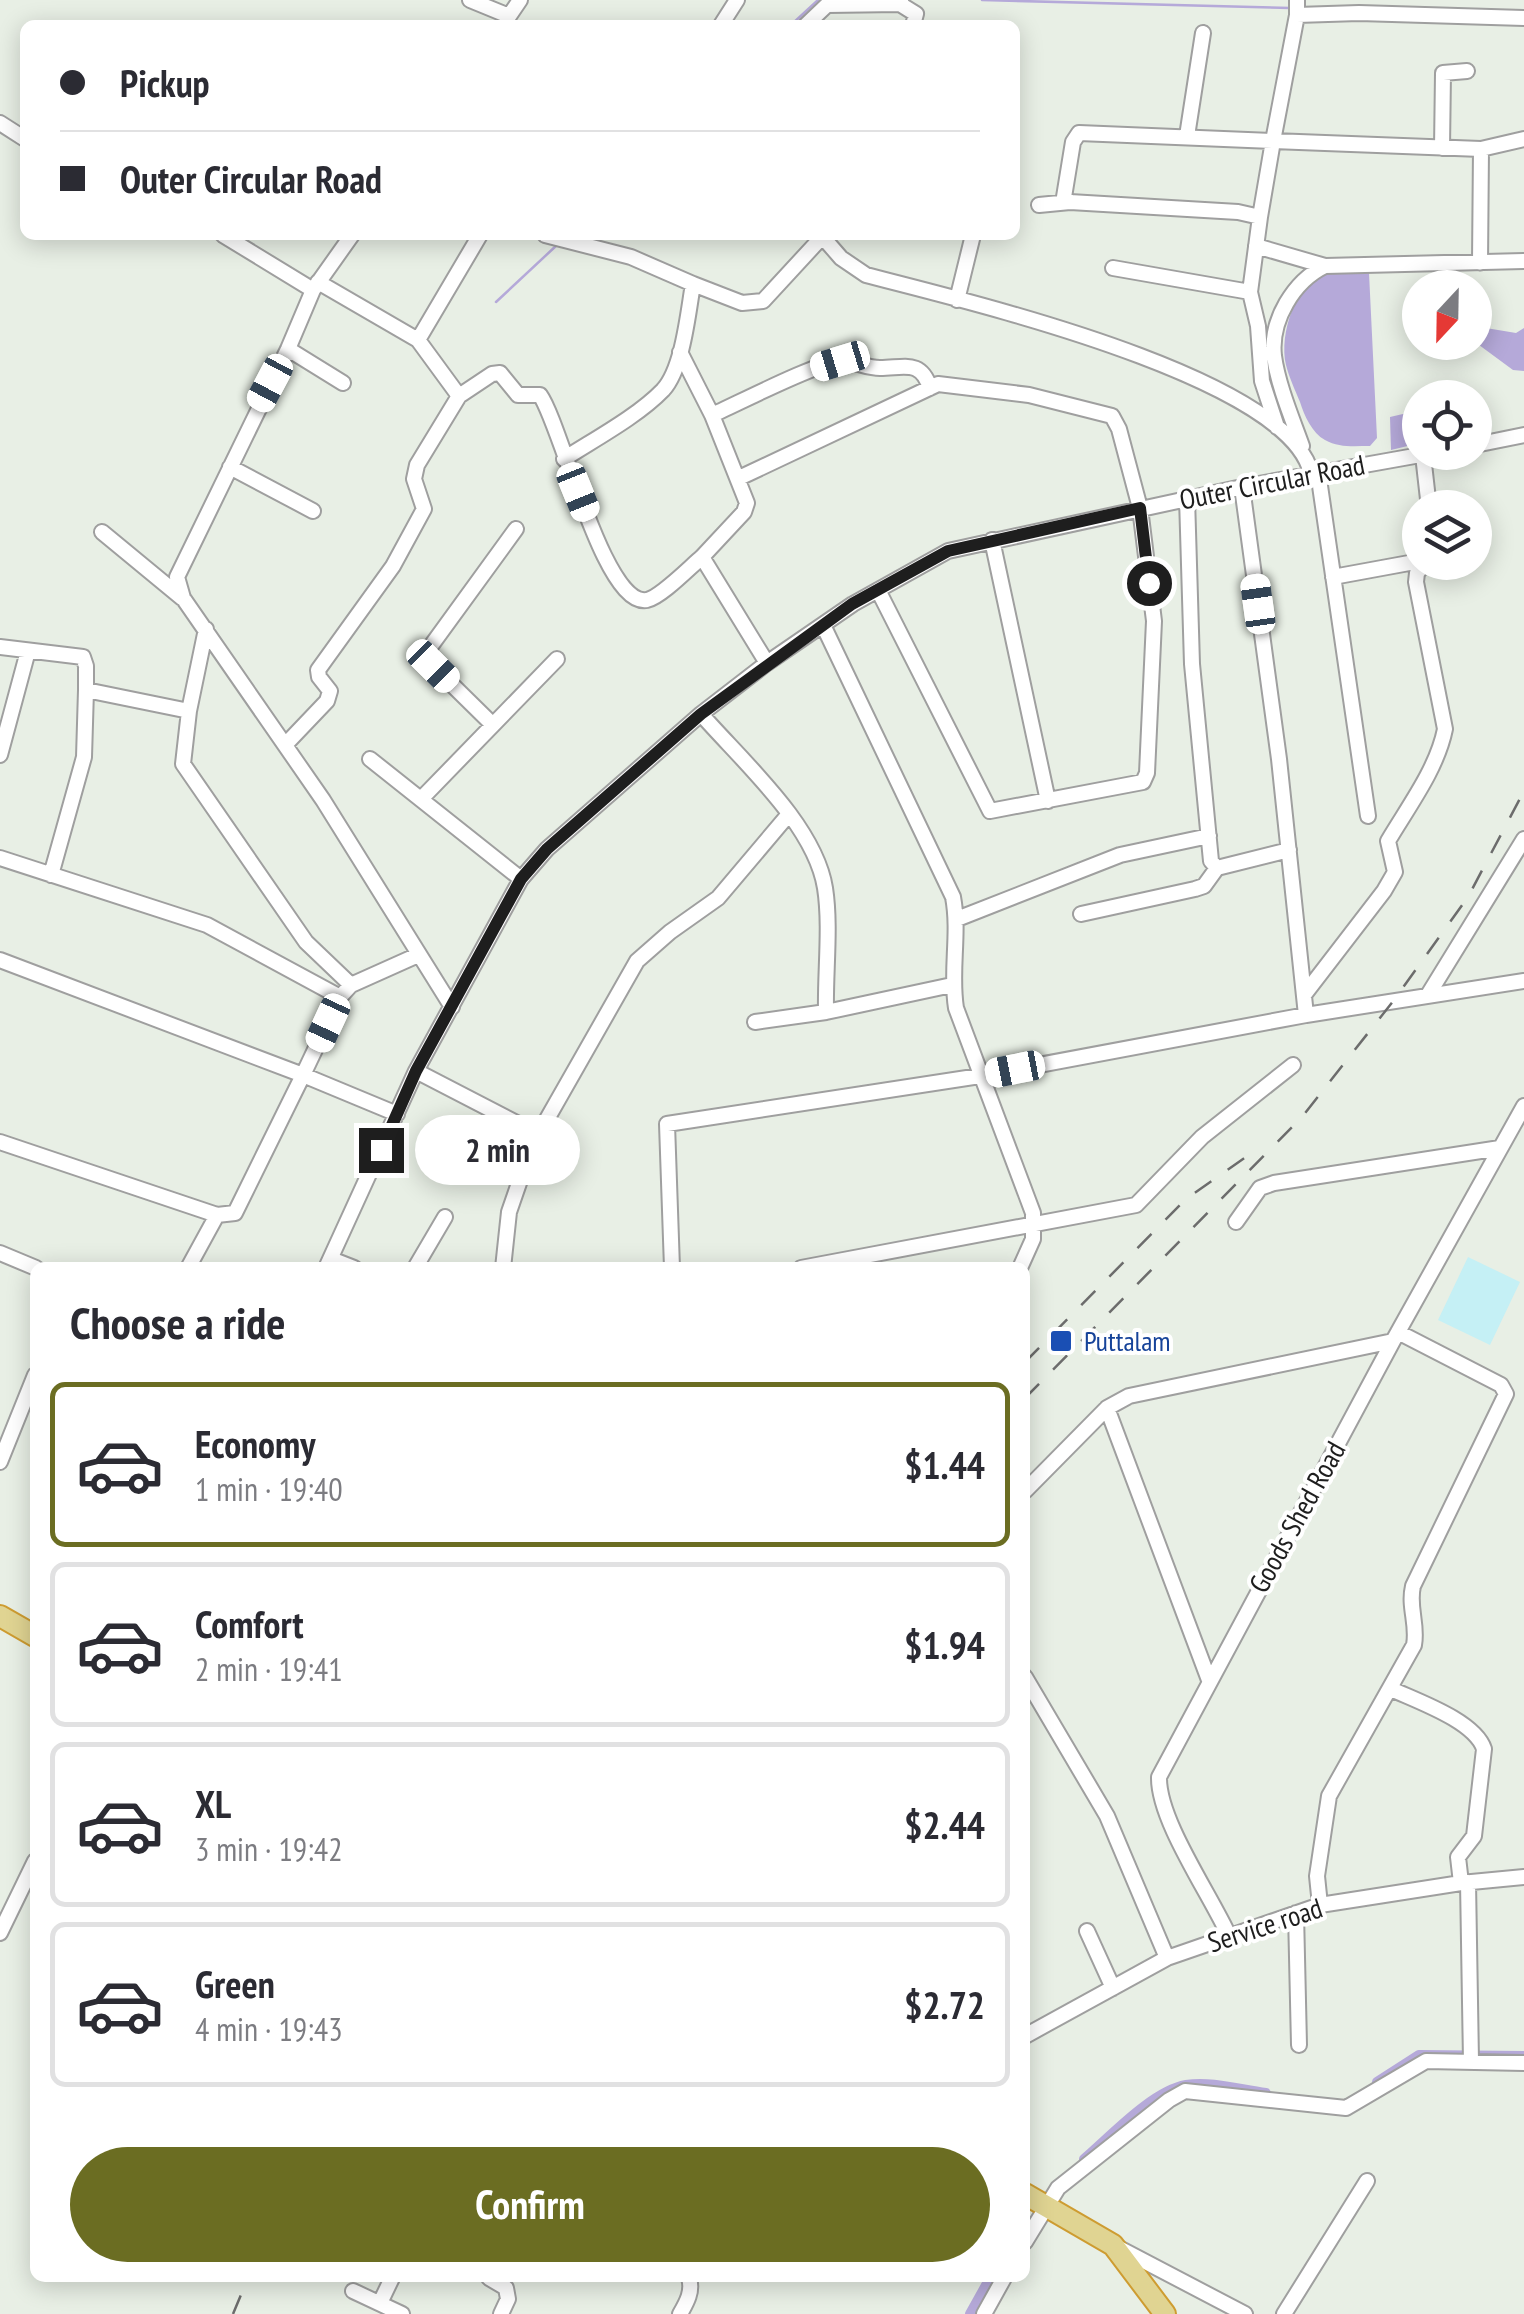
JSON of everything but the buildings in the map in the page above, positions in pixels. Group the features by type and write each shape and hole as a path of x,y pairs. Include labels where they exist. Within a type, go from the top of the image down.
{"highway":[{"path":"0,1616 30,1633"},
{"path":"1030,2197 1113,2244 1165,2314"}],"street":[{"path":"470,0 504,20"},
{"path":"811,20 827,5 901,2 916,14 914,20"},
{"path":"1277,427 1262,381 1258,326 1250,292 1297,5 1359,14 1524,18"},
{"path":"1187,136 1203,33"},
{"path":"1442,148 1443,73 1467,71"},
{"path":"1070,202 1064,197 1073,142 1079,133 1442,148 1482,148 1524,139"},
{"path":"1480,263 1482,148"},
{"path":"1038,205 1070,202 1238,212 1260,217"},
{"path":"232,240 418,340 458,396"},
{"path":"183,598 177,577 315,286 348,240"},
{"path":"418,340 477,240"},
{"path":"564,240 632,257 742,303 763,301 818,240"},
{"path":"825,240 841,258 866,275 1058,327 1140,356 1233,399 1295,442 1312,470"},
{"path":"957,300 972,240"},
{"path":"1256,246 1325,266 1524,260"},
{"path":"1325,266 1307,275 1295,289 1280,317 1274,353 1312,470 1333,578 1368,816"},
{"path":"1113,268 1250,292"},
{"path":"564,458 610,430 665,388 680,352 693,284"},
{"path":"1258,326 1280,317"},
{"path":"288,349 343,383"},
{"path":"286,744 327,701 330,691 318,670 394,566 424,508 414,479 417,465 458,396 492,374 500,372 518,395 540,394 591,526 623,590 645,600 653,598 702,557 748,503 680,352"},
{"path":"712,416 840,361 869,367 919,369 927,376 930,388"},
{"path":"740,478 938,384 1028,395 1112,416 1120,429 1140,508 1154,621 1143,782 996,811 986,806 878,590"},
{"path":"1492,442 1524,436"},
{"name":"Outer Circular Road","path":"329,1262 416,1071 521,879 547,849 701,714 767,663 823,624 948,551 1312,470 1402,458"},
{"path":"230,467 314,511"},
{"path":"1242,487 1306,1015"},
{"path":"1187,498 1192,664 1208,836 1211,860 1217,868"},
{"path":"494,725 433,666 428,650 516,529"},
{"path":"102,532 183,598 206,629 286,744 452,1007"},
{"path":"992,540 1048,800"},
{"path":"702,557 767,663"},
{"path":"1333,578 1402,566"},
{"path":"1304,995 1390,881 1396,864 1388,842 1443,739 1416,580"},
{"path":"823,624 953,897 958,919 952,985 956,1008 1035,1224 1023,1262"},
{"path":"206,629 188,710 183,764 306,942 351,985"},
{"path":"0,647 83,657 86,666 84,757 50,874"},
{"path":"0,755 28,651"},
{"path":"421,800 558,659"},
{"path":"86,690 188,710"},
{"path":"701,714 789,814 811,848 825,887 826,1012"},
{"path":"370,759 521,879"},
{"path":"504,1262 509,1212 537,1132 637,961 718,898 789,814"},
{"path":"958,919 1120,856 1208,836"},
{"path":"1428,995 1524,839"},
{"path":"1080,914 1195,889 1204,886 1217,868 1289,850"},
{"path":"0,858 206,925 340,997"},
{"path":"0,1142 218,1215 235,1214 340,997 351,985 418,955"},
{"path":"0,960 398,1114"},
{"path":"672,1262 666,1124 980,1076 1306,1015 1524,981"},
{"path":"755,1022 826,1012 952,985"},
{"path":"868,1262 1136,1204 1202,1138 1292,1066"},
{"path":"416,1071 537,1132"},
{"name":"Goods Shed Road","path":"1229,1936 1180,1842 1159,1790 1164,1762 1524,1106"},
{"path":"1236,1222 1260,1188 1274,1183 1500,1148"},
{"path":"191,1262 218,1215"},
{"path":"419,1262 445,1217"},
{"path":"0,1253 30,1266"},
{"path":"1030,1486 1106,1408 1129,1396 1396,1336 1502,1385 1506,1394 1413,1586 1410,1598 1417,1630 1414,1645 1330,1796 1317,1876 1320,1905"},
{"path":"0,1462 30,1387"},
{"path":"1106,1408 1209,1680"},
{"path":"1030,1686 1106,1816 1167,1958"},
{"path":"1391,1688 1448,1716 1481,1739 1484,1749 1474,1836 1458,1856 1465,1882 1471,2060"},
{"path":"0,1933 30,1871"},
{"name":"Service road","path":"1030,2033 1167,1958 1320,1905 1465,1882 1524,1877"},
{"path":"1296,1913 1299,2044"},
{"path":"1087,1931 1113,1988"},
{"path":"1030,2233 1071,2176 1185,2091 1346,2108 1426,2061 1524,2063"},
{"path":"1284,2314 1368,2181"},
{"path":"1113,2244 1245,2314"},
{"path":"380,2303 390,2282"},
{"path":"496,2282 506,2288 508,2299 501,2314"},
{"path":"680,2314 688,2301 690,2282"},
{"path":"984,2314 1002,2282"},
{"path":"353,2291 402,2314"}],"shaded area":[{"path":"1328,273 1369,273 1377,438 1370,446 1336,444 1316,433 1286,365 1285,339 1292,311 1307,287"},
{"path":"1524,328 1524,371 1513,370 1492,355 1492,329 1516,333"},
{"path":"1402,414 1402,447 1391,450 1390,417"},
{"path":"1468,1257 1520,1282 1490,1345 1438,1320"}],"waterway":[{"path":"796,20 818,0"},
{"path":"982,0 1290,8"},
{"path":"496,302 557,245"},
{"path":"1377,2082 1419,2055 1524,2056"},
{"path":"1084,2159 1146,2105 1173,2089 1206,2084 1266,2093"},
{"path":"970,2314 988,2282"}],"railway":[{"path":"1030,1393 1302,1117 1468,897 1524,791"},
{"path":"1030,1357 1186,1199 1256,1150"},
{"path":"233,2314 246,2282"}],"place":[{"name":"Puttalam","path":"1061,1341"}],"route":[{"path":"381,1150 416,1071 521,879 547,849 701,714 767,663 852,604 948,551 1140,508 1149,583"}]}
